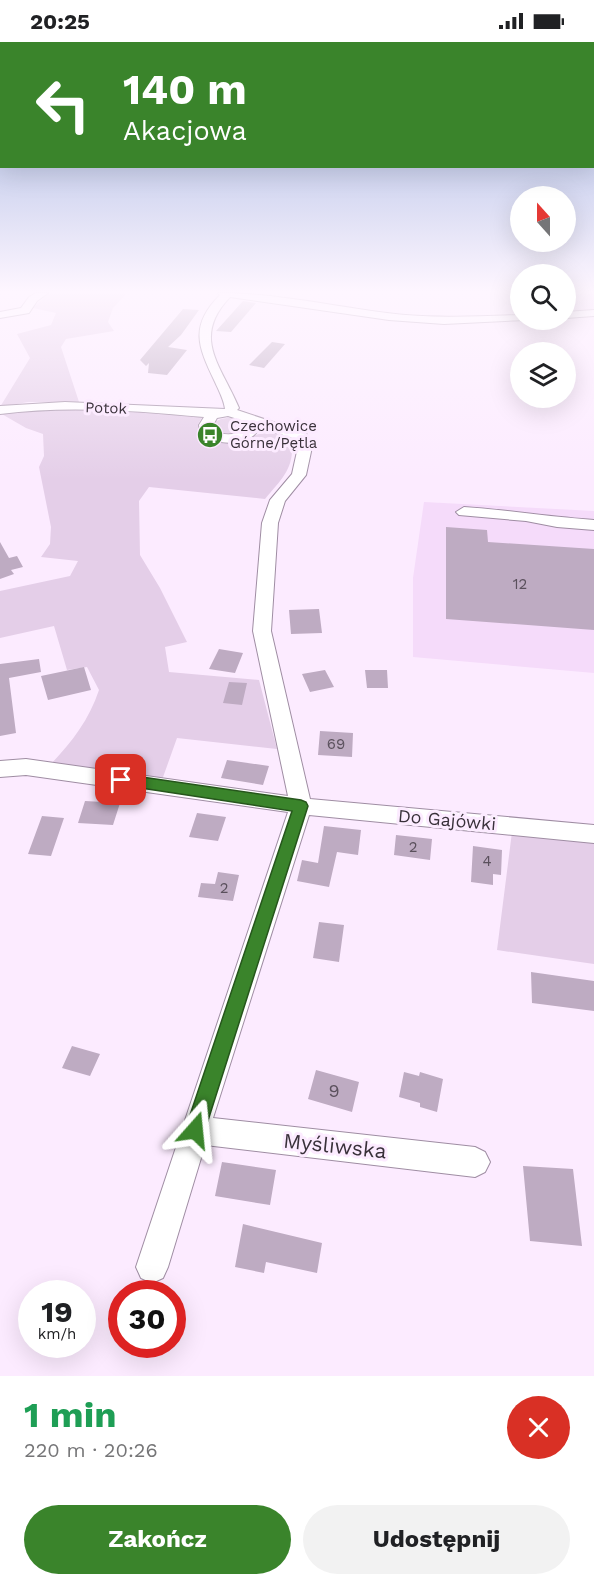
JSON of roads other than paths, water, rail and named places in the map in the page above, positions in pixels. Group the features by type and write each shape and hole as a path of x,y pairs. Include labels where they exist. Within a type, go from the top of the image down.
{"street":[{"path":"152,1267 301,806 262,631 270,523 278,500 299,475 305,447 301,436 284,428 254,422 229,412 232,408 208,355"},
{"name":"Potok","path":"0,410 25,406 51,406 180,410 213,414 229,412"},
{"path":"213,414 206,425 207,432 222,438 247,434 253,429 254,422"},
{"path":"464,512 526,516 556,522 594,525"},
{"name":"Do Gajówki","path":"0,769 26,767 301,806 594,834"},
{"name":"Myśliwska","path":"195,1130 475,1162"}],"place":[{"name":"Czechowice Górne/Pętla","path":"210,435"}]}
